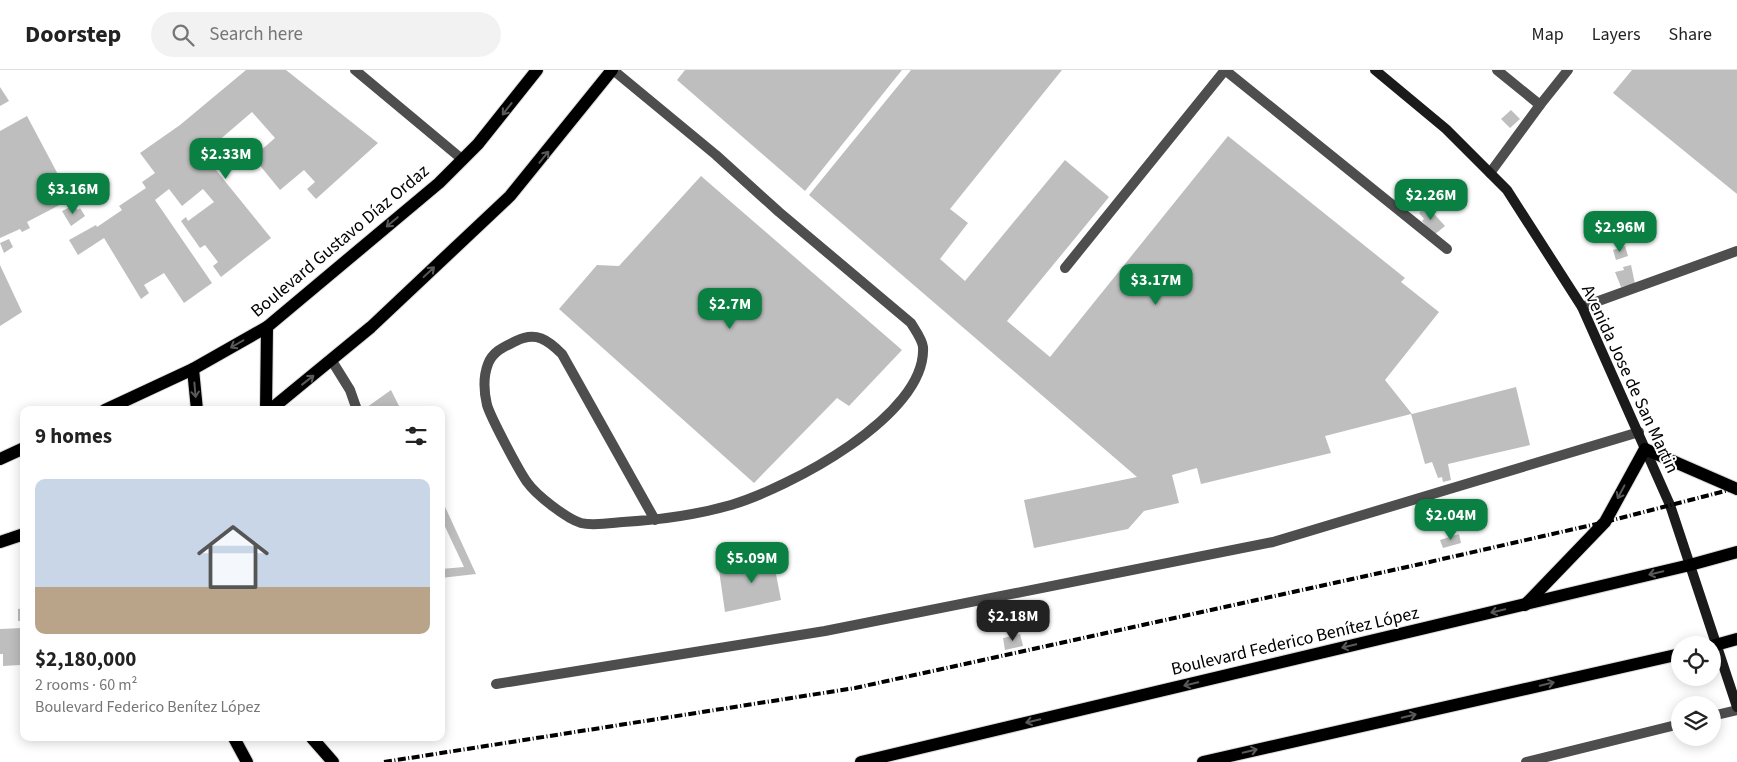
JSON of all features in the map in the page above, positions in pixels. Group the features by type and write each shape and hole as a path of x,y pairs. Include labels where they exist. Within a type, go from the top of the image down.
{"main road":[{"name":"Boulevard Gustavo Díaz Ordaz","path":"114,406 193,369 267,327 439,183 463,160 491,128 537,70"},
{"path":"273,406 332,361 510,196 613,70"},
{"name":"Avenida Jose de San Martin","path":"1375,70 1446,129 1507,190 1582,307 1670,505 1711,636"},
{"path":"267,327 268,406"},
{"path":"193,369 196,406"},
{"path":"1524,605 1605,522 1645,449 1737,489"},
{"path":"0,459 20,450"},
{"path":"0,542 20,536"},
{"name":"Boulevard Federico Benítez López","path":"861,762 1524,605 1737,552"},
{"path":"1721,644 1737,639"},
{"path":"1203,762 1671,656"},
{"name":"Avenida Jose de San Martin","path":"1721,665 1737,707"},
{"path":"236,741 247,762"},
{"path":"315,741 333,762"}],"street":[{"path":"613,70 716,155 779,212 911,323 923,345 921,366 903,400 856,442 795,479 732,504 655,520 581,523 553,506 527,483 487,406 484,381 488,363 495,351 519,339 534,337 549,341 562,354 655,520"},
{"path":"1065,268 1225,70 1447,249"},
{"path":"1497,70 1540,105"},
{"path":"1490,173 1568,70"},
{"path":"359,71 463,160"},
{"path":"1582,307 1737,251"},
{"path":"332,361 350,390 356,406"},
{"path":"496,684 825,631 1274,542 1639,432"},
{"path":"1721,714 1737,710"},
{"path":"1526,762 1671,726"}],"building":[{"path":"246,70 286,70 378,143 316,199 307,189 315,182 304,170 280,190 253,157 275,138 252,112 203,154 271,238 221,277 213,266 218,262 205,245 200,248 181,221 186,217 188,221 214,202 203,189 182,206 169,189 155,200 212,283 184,303 164,273 144,285 149,293 141,299 104,238 78,255 69,240 96,225 97,227 122,210 119,206 146,188 142,182 155,173 140,153 180,125"},
{"path":"685,70 902,70 805,191 677,80"},
{"path":"911,70 1062,70 950,209 968,223 940,259 965,281 1065,160 1109,197 1007,321 1050,357 1228,136 1405,278 1401,282 1439,312 1385,380 1412,414 1516,387 1530,445 1448,464 1451,480 1443,482 1442,477 1438,478 1432,462 1425,464 1411,414 1325,436 1331,453 1201,484 1197,468 1172,475 1179,503 1144,511 1128,529 1034,548 1024,500 1137,477 809,195"},
{"path":"1632,70 1737,70 1737,194 1613,93"},
{"path":"0,87 9,101 0,106"},
{"path":"1511,110 1520,119 1510,128 1501,119"},
{"path":"27,116 71,199 27,222 30,228 22,232 20,229 0,238 0,131"},
{"path":"701,176 902,350 849,406 837,398 754,483 559,309 597,265 619,266"},
{"path":"74,205 78,210 80,208 85,216 71,226 62,211"},
{"path":"1427,206 1445,226 1434,235 1422,221 1424,219 1419,213"},
{"path":"9,239 13,247 4,253 0,243"},
{"path":"1625,246 1628,256 1616,260 1613,250"},
{"path":"0,265 22,312 0,326"},
{"path":"1631,265 1635,284 1621,287 1615,272 1624,270 1623,267"},
{"path":"391,390 399,406 369,406"},
{"path":"445,507 476,574 445,578 445,569 464,567 445,527"},
{"path":"1459,534 1461,543 1443,548 1440,540"},
{"path":"784,553 787,569 780,570 781,574 776,574 781,600 725,612 719,570 773,559 773,556"},
{"path":"18,609 20,609 20,621 18,621"},
{"path":"20,628 20,665 3,666 3,654 0,654 0,629"},
{"path":"1020,634 1023,646 1005,650 1003,638"}],"railway":[{"path":"384,762 855,688 1425,563 1605,522 1737,488"}]}
